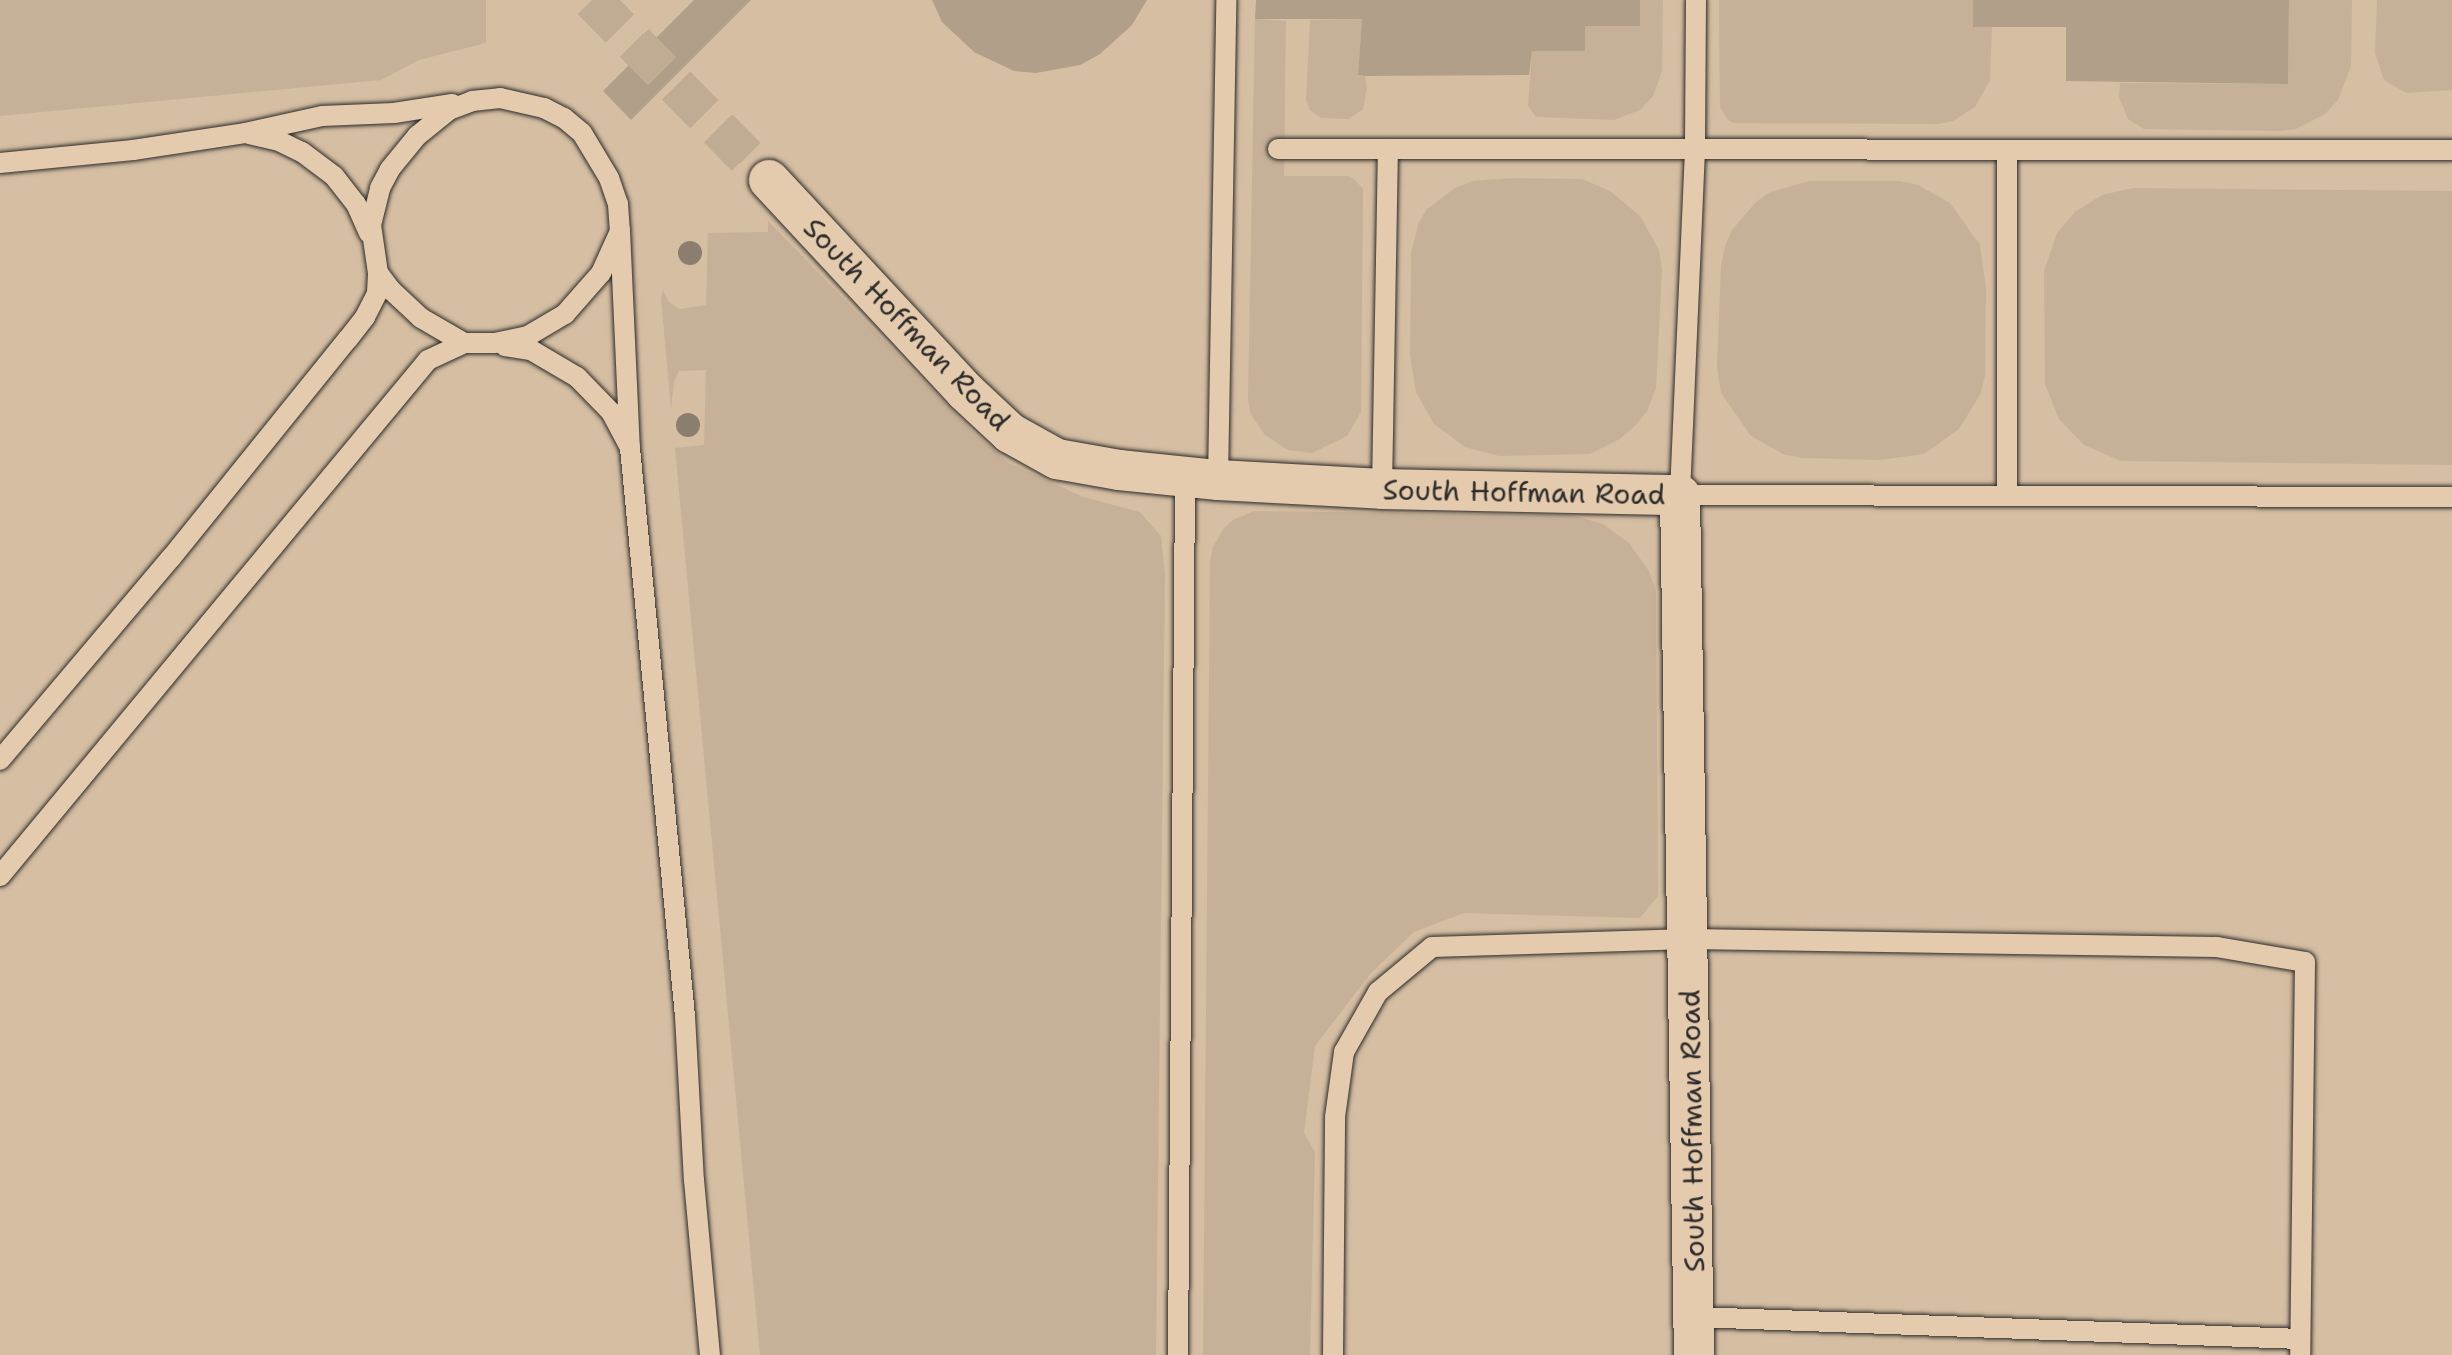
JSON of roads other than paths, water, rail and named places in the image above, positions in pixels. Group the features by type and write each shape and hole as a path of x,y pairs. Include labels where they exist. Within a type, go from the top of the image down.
{"street":[{"name":"South Hoffman Road","path":"769,180 965,391 1010,433 1057,459 1119,470 1202,479 1382,489 1680,495 1695,1336"}],"lane":[{"path":"1178,1355 1202,479 1226,0"},
{"path":"1696,0 1695,150 1680,495 2452,497"},
{"path":"0,163 133,150 245,133 322,116 394,113 500,98 522,101 564,118 582,133 609,178 618,204 630,448 685,1016 694,1180 710,1355"},
{"path":"371,240 374,206 390,169 433,121 449,110 472,101"},
{"path":"0,760 171,558 348,339 377,293 378,273 363,216 334,176 302,152 279,141 245,133"},
{"path":"1278,149 2452,150"},
{"path":"1382,489 1388,150"},
{"path":"2007,151 2007,496"},
{"path":"489,343 528,336 565,314 601,273 620,231"},
{"path":"378,273 421,318 464,343"},
{"path":"0,876 428,360 464,343 489,343 531,350 577,377 611,412 630,448"},
{"path":"1333,1355 1335,1117 1344,1052 1378,992 1432,947 1689,939 2217,947 2305,962 2300,1347 1695,1336"}],"tunnel":[{"path":"592,0 769,180"}]}
